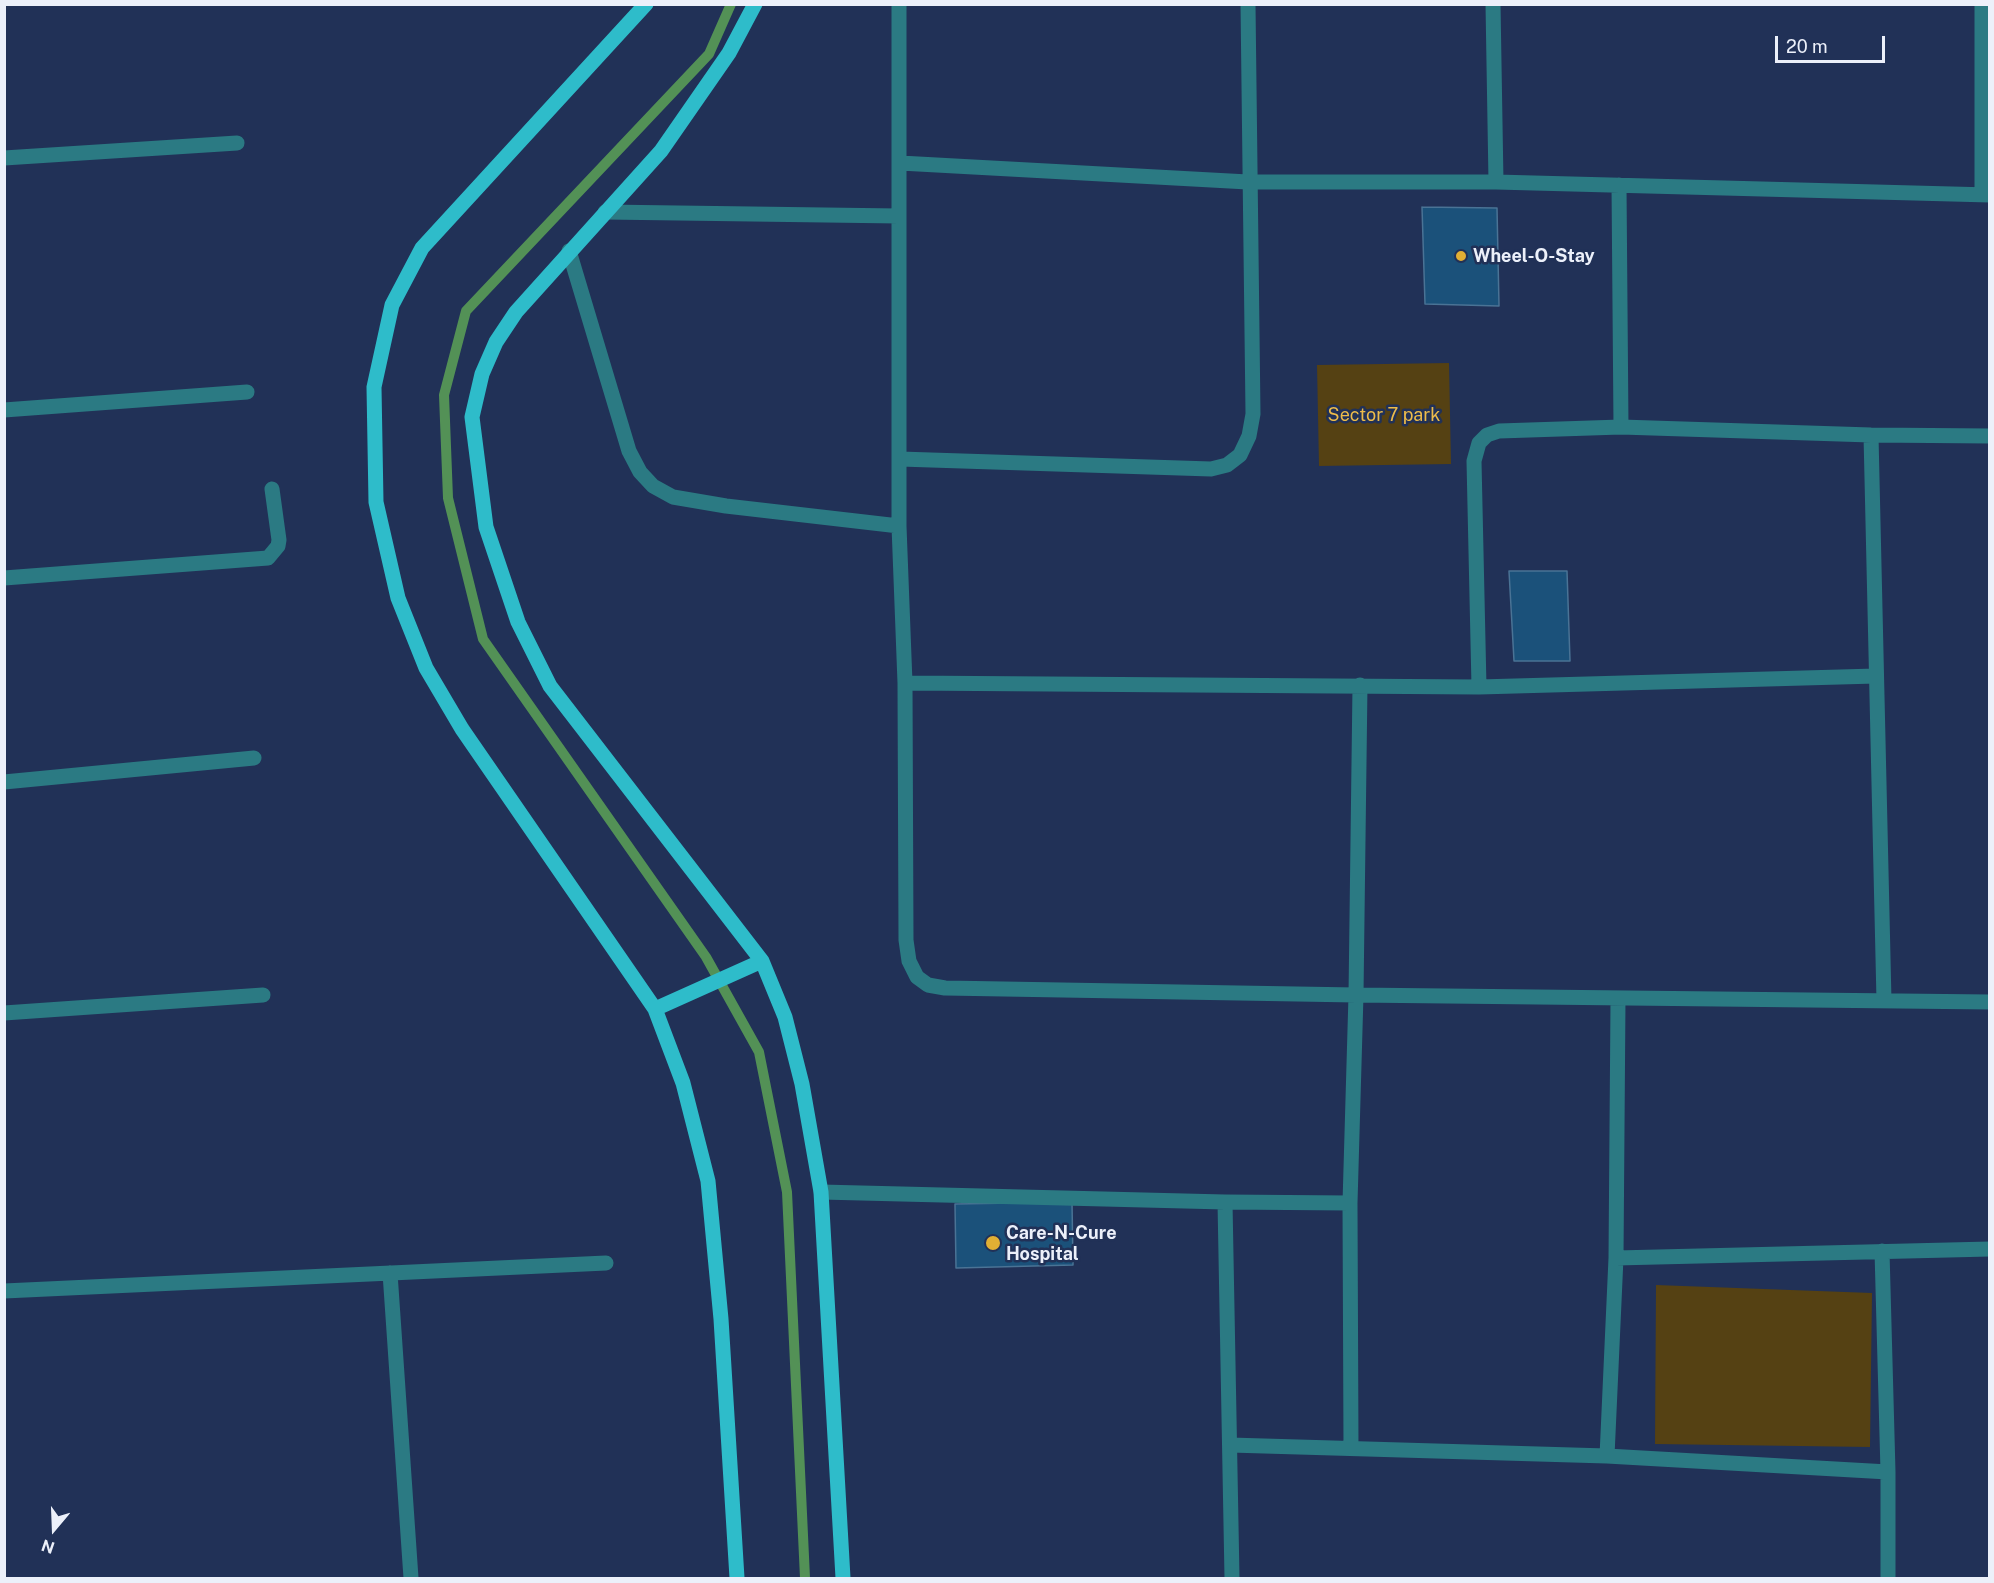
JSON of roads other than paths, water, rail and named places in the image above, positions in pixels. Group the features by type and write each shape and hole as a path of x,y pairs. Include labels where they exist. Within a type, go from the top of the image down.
{"main road":[{"path":"646,4 422,248 392,305 374,387 372,434 378,512 398,598 426,668 462,729 655,1009 683,1083 708,1181 721,1320 737,1578"},
{"path":"755,4 729,53 661,151 516,312 496,342 482,374 472,417 486,527 518,622 550,686 762,961 785,1017 802,1084 821,1192 843,1578"},
{"path":"655,1009 762,961"}],"street":[{"path":"899,4 899,526 905,683 906,940 909,961 917,978 928,985 945,988 1618,1000 1989,1002"},
{"path":"900,459 1211,469 1227,465 1240,455 1249,436 1253,414 1248,182 1248,4"},
{"path":"1493,4 1496,182"},
{"path":"900,163 1248,182 1619,184 1986,195 1982,4"},
{"path":"4,158 237,142"},
{"path":"1619,184 1621,427"},
{"path":"605,212 899,216"},
{"path":"569,251 628,451 640,472 653,486 673,497 726,506 899,526"},
{"path":"4,410 247,392"},
{"path":"1479,687 1474,461 1479,443 1487,435 1499,431 1621,427 1871,435 1989,436"},
{"path":"1871,435 1884,1001"},
{"path":"4,578 267,558 278,546 279,540 272,489"},
{"path":"905,683 1479,687 1876,676"},
{"path":"1351,1448 1350,1203 1356,995 1360,685"},
{"path":"4,782 254,758"},
{"path":"4,1013 263,995"},
{"path":"1608,1456 1616,1258 1618,1000"},
{"path":"821,1192 1225,1203 1350,1203"},
{"path":"1225,1203 1232,1578"},
{"path":"1616,1258 1989,1248"},
{"path":"1882,1251 1888,1472 1888,1578"},
{"path":"4,1291 606,1263"},
{"path":"390,1273 411,1578"},
{"path":"1230,1445 1608,1456 1888,1472"}],"waterway":[{"path":"731,4 709,54 466,311 444,395 448,498 483,639 706,957 759,1052 787,1192 805,1578"}],"place":[{"name":"Wheel-O-Stay","path":"1461,256"},
{"name":"Care-N-Cure Hospital","path":"993,1243"}],"park label":[{"name":"Sector 7 park","path":"1384,415"}]}
